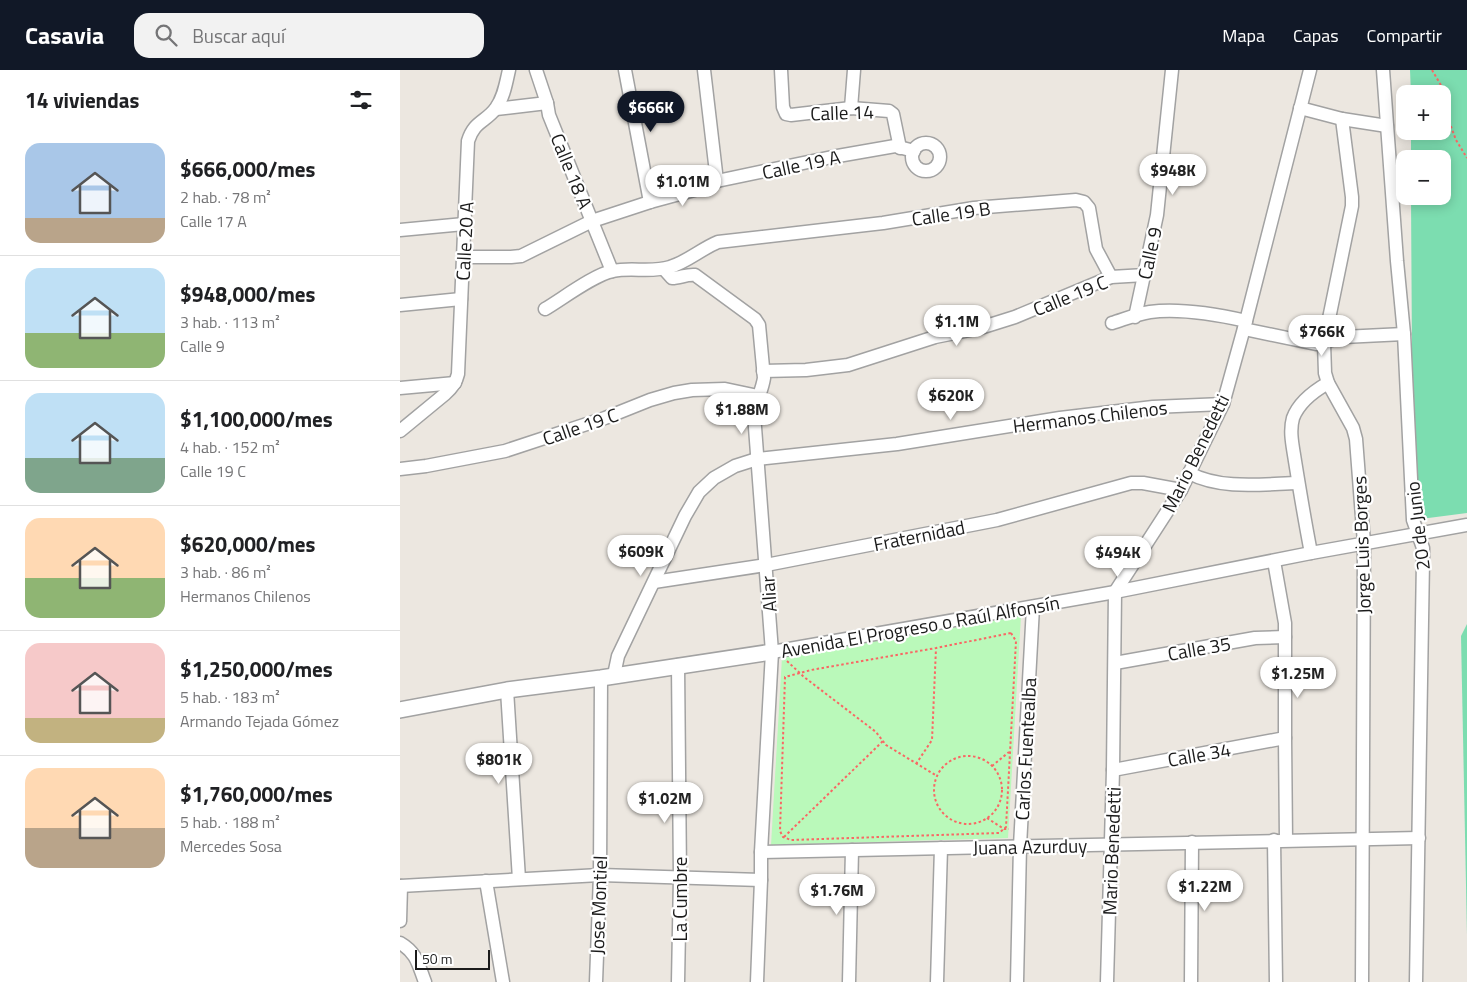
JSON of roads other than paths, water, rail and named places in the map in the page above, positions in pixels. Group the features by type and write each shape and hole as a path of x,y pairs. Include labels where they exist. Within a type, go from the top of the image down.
{"street":[{"path":"496,109 502,96 509,70"},
{"name":"Calle 18 A","path":"536,70 549,115 612,271"},
{"path":"626,70 650,202"},
{"path":"704,70 717,181"},
{"name":"Calle 14","path":"781,70 783,107 786,114 851,108 889,111 893,114 900,148"},
{"path":"851,108 854,70"},
{"name":"Calle 9","path":"1135,316 1157,215 1172,70"},
{"name":"Mario Benedetti","path":"1107,982 1114,770 1115,592 1181,490 1223,404 1310,70"},
{"name":"20 de Junio","path":"1383,70 1404,334 1413,520 1423,548 1424,560 1416,982"},
{"path":"496,109 546,103"},
{"path":"1300,108 1387,126"},
{"name":"Calle 20 A","path":"455,384 458,374 468,141 471,132 477,125 496,109"},
{"name":"Jorge Luis Borges","path":"1342,118 1352,206 1324,343 1325,373 1328,383 1353,428 1356,439 1364,543 1362,982"},
{"name":"Calle 19 A","path":"463,257 521,256 592,220 698,189 717,181 895,146 914,152"},
{"name":"Calle 19 B","path":"664,269 678,265 718,242 883,223 974,208 1076,200 1084,202 1089,208 1096,249 1111,277"},
{"path":"400,230 464,224"},
{"path":"545,309 597,277 612,271 664,269"},
{"name":"Aliar","path":"664,269 672,278 680,278 688,274 695,275 755,319 758,325 763,371 762,386 755,403 754,414 775,652 761,852 762,880 757,982"},
{"name":"Calle 19 C","path":"763,371 806,370 848,365 935,337 980,328 1015,317 1111,277 1144,275"},
{"path":"400,305 461,300"},
{"path":"1112,323 1150,312 1189,311 1216,314 1245,325 1309,344 1324,343 1343,337 1404,334"},
{"path":"1311,553 1298,484 1292,434 1293,420 1295,414 1314,391 1328,383"},
{"path":"400,388 455,384"},
{"path":"400,431 455,384"},
{"name":"Calle 19 C","path":"400,469 505,451 674,393 692,390 725,390 758,396"},
{"name":"Hermanos Chilenos","path":"654,582 685,516 699,492 714,478 735,466 757,459 897,444 1070,417 1153,407 1223,404"},
{"path":"1189,473 1210,481 1233,484 1298,484"},
{"name":"Fraternidad","path":"654,582 766,565 997,520 1131,484 1143,483 1181,490"},
{"name":"Avenida El Progreso o Raúl Alfonsín","path":"400,710 507,690 775,652 1033,607 1364,543 1467,526"},
{"path":"1274,561 1285,622 1284,738 1276,982"},
{"name":"Jose Montiel","path":"596,982 607,676 654,582"},
{"name":"Carlos Fuentealba","path":"1017,982 1020,846 1033,607"},
{"name":"Calle 35","path":"1115,664 1255,638 1285,637"},
{"name":"La Cumbre","path":"678,665 680,877 678,982"},
{"path":"507,690 519,879"},
{"name":"Calle 34","path":"1114,770 1284,738"},
{"name":"Juana Azurduy","path":"761,852 1419,838"},
{"path":"1191,982 1192,842"},
{"path":"937,982 941,848"},
{"path":"849,982 852,850"},
{"path":"400,921 400,886 600,875 762,880"},
{"path":"486,881 503,982"},
{"path":"400,943 410,949 415,957 424,982"}]}
